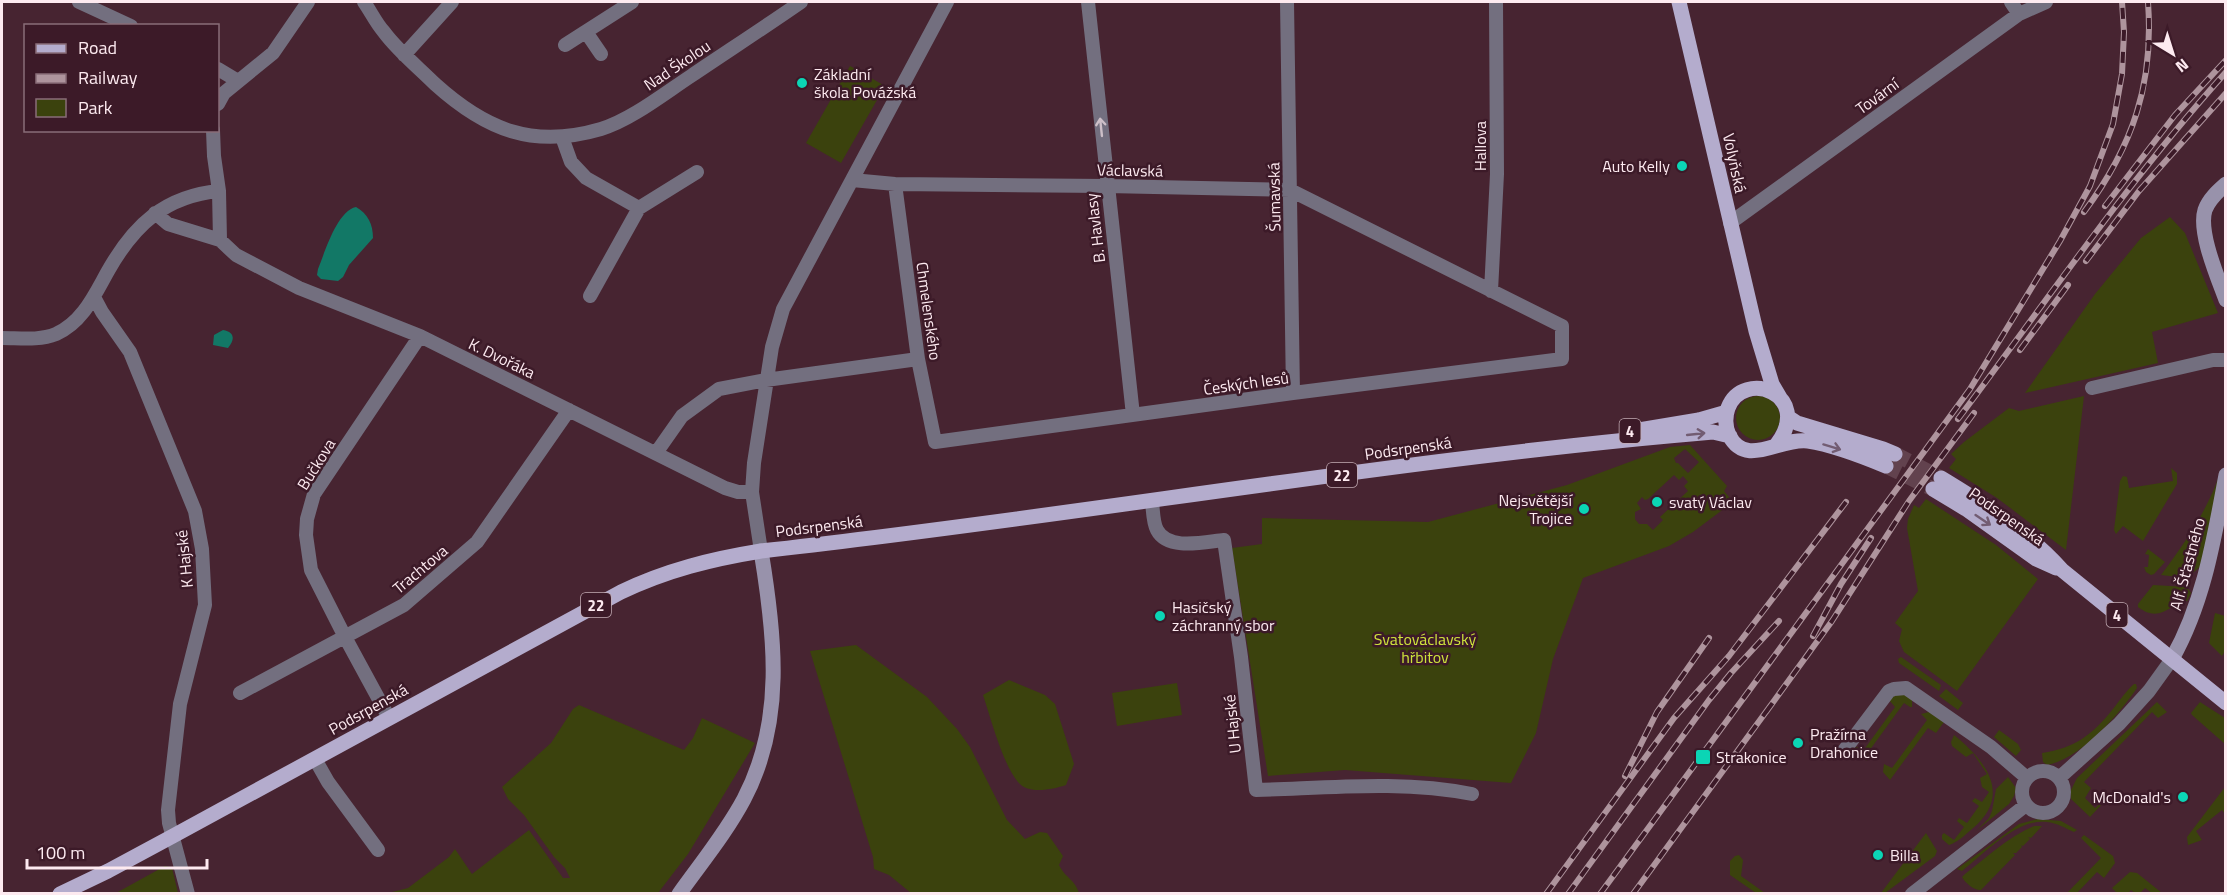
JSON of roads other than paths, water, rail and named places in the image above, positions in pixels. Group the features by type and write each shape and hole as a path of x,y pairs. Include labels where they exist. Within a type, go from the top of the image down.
{"main road":[{"name":"Volyňská","path":"1679,2 1756,331 1772,384 1782,400"},
{"name":"Volyňská","path":"1746,390 1760,373 1756,331"},
{"path":"1730,436 1726,426 1726,412 1735,396 1746,390 1765,389 1782,400 1788,417 1786,432 1777,444"},
{"name":"Podsrpenská","path":"173,836 641,582 704,561 761,551 1152,502 1533,449 1699,420 1726,412"},
{"name":"Podsrpenská","path":"1533,449 1713,432 1730,436 1735,443 1751,451 1769,449 1792,440 1807,441 1891,460 1883,449 1797,423 1788,417"},
{"name":"Podsrpenská","path":"1937,484 2011,525 2044,550 2062,570 2226,703"},
{"name":"22","path":"60,894 173,836"}],"street":[{"path":"83,2 127,24"},
{"path":"219,102 224,93 273,53 308,2"},
{"name":"Nad Školou","path":"364,2 384,32 404,55 452,99 476,117 503,129 539,137 562,137 603,128 644,107 801,2"},
{"path":"404,55 452,2"},
{"path":"566,45 632,2"},
{"path":"679,894 744,800 762,757 768,732 774,690 773,649 768,595 752,492 766,380 772,347 783,309 948,2"},
{"name":"B. Havlasy","path":"1088,2 1133,415"},
{"name":"Šumavská","path":"1287,2 1293,393"},
{"name":"Hallova","path":"1491,291 1497,174 1497,2"},
{"path":"2011,2 2019,14"},
{"name":"Tovární","path":"1730,223 2019,14 2046,2"},
{"path":"586,32 601,54"},
{"path":"219,70 238,81"},
{"path":"155,213 168,224 220,240 219,191 213,132"},
{"path":"562,137 571,162 586,178 639,208"},
{"path":"590,296 639,208 697,172"},
{"name":"Václavská","path":"852,180 896,184 1290,190 1562,326 1562,359"},
{"name":"Chmelenského","path":"896,184 918,359 935,442"},
{"path":"2226,184 2208,203 2204,216 2204,229 2226,300"},
{"path":"2,338 37,339 57,333 76,319 94,297 131,235 155,213 182,198 219,191"},
{"name":"K. Dvořáka","path":"220,240 236,255 298,288 420,336 725,489 752,492"},
{"name":"K Hajské","path":"94,297 130,352 195,512 202,549 205,605 180,704 168,810 188,894"},
{"name":"Bučkova","path":"389,718 312,570 306,545 307,519 314,494 420,336"},
{"path":"656,453 682,416 719,389 766,380 918,359"},
{"name":"Českých lesů","path":"935,442 1562,359"},
{"path":"2092,388 2213,360 2226,360"},
{"name":"Trachtova","path":"240,693 404,605 477,542 569,410"},
{"name":"Alf. Šťastného","path":"2172,659 2186,632 2209,564 2226,476"},
{"name":"U Hajské","path":"1152,502 1156,530 1167,540 1186,543 1224,540 1241,657 1256,790 1352,787 1444,788 1472,794"},
{"path":"2059,778 2119,724 2172,659"},
{"path":"1843,752 1889,691 1901,687 1906,688 1991,747 2027,778"},
{"path":"315,759 328,782 378,850"},
{"path":"2044,771 2053,773 2059,778 2065,792 2057,808 2050,812 2040,813 2026,805 2022,792 2027,778 2034,773 2044,771"},
{"path":"1912,894 2026,805"}],"tunnel":[{"path":"1895,454 1941,478"},
{"path":"1886,466 1933,489"}],"railway":[{"path":"1600,894 1970,389 2060,241 2090,186 2113,124 2122,74 2124,32 2122,2"},
{"path":"2084,212 2116,163 2137,113 2147,60 2148,2"},
{"path":"2105,206 2175,115 2226,60"},
{"path":"1958,419 2121,199 2226,72"},
{"path":"2086,261 2139,191 2226,93"},
{"path":"2020,350 2068,285"},
{"path":"1766,712 1832,621 1909,501 1974,413"},
{"path":"1546,894 1674,718 1729,656 1846,502"},
{"path":"1813,636 1841,584 1871,538"},
{"path":"1568,894 1709,700 1779,621"},
{"path":"1625,776 1657,712 1709,638"},
{"path":"1633,894 1771,705"}],"place":[{"name":"Základní škola Povážská","path":"802,83"},
{"name":"Auto Kelly","path":"1682,166"},
{"name":"svatý Václav","path":"1657,502"},
{"name":"Nejsvětější Trojice","path":"1584,509"},
{"name":"Hasičský záchranný sbor","path":"1160,616"},
{"name":"Pražírna Drahonice","path":"1798,743"},
{"name":"Strakonice","path":"1703,757"},
{"name":"McDonald's","path":"2183,797"},
{"name":"Billa","path":"1878,855"}],"park label":[{"name":"Svatováclavský hřbitov","path":"1425,648"}]}
